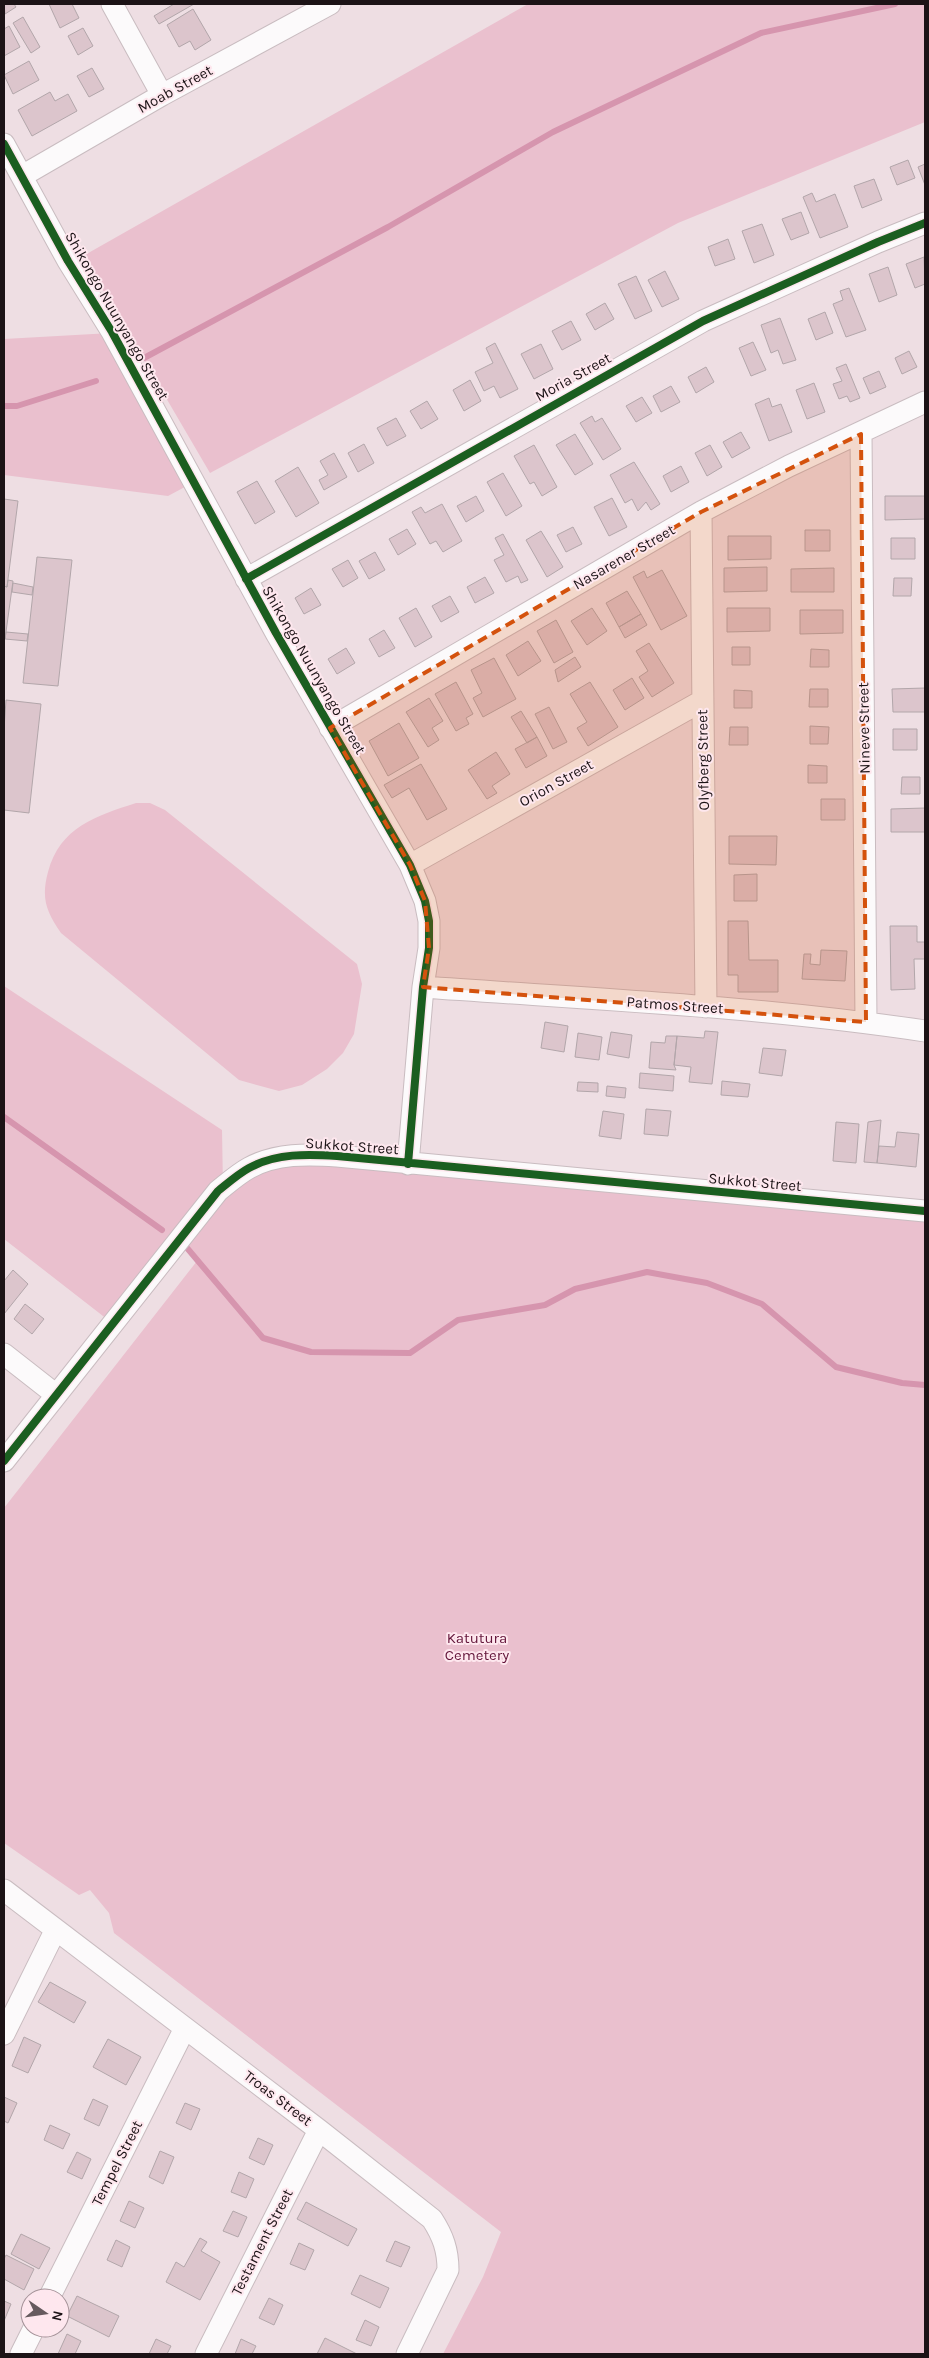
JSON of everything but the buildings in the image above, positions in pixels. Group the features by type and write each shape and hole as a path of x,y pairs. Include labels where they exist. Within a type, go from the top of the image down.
{"street":[{"path":"112,4 162,95"},
{"name":"Moab Street","path":"22,176 162,95 330,4"},
{"name":"Shikongo Nuunyango Street","path":"4,144 68,262 112,332 246,579 410,865 425,901 429,921 429,948 423,987 408,1164"},
{"name":"Moria Street","path":"246,579 703,321 878,242 925,223"},
{"name":"Nasarener Street","path":"330,728 701,512 790,466 925,402"},
{"name":"Nineve Street","path":"861,434 866,1022"},
{"name":"Olyfberg Street","path":"701,512 706,1008"},
{"name":"Orion Street","path":"410,865 702,701"},
{"name":"Patmos Street","path":"423,987 866,1022 925,1031"},
{"name":"Sukkot Street","path":"4,1461 55,1394 218,1191 250,1167 280,1158 306,1154 925,1211"},
{"path":"4,1354 55,1394"},
{"name":"Troas Street","path":"4,1890 55,1931 78,1946 319,2130 432,2219 444,2238 448,2270 406,2354"},
{"path":"4,2034 55,1931"},
{"name":"Tempel Street","path":"54,2288 185,2028"},
{"name":"Testament Street","path":"206,2354 319,2130"},
{"path":"21,2354 29,2338"}],"highlighted area":[{"path":"861,434 866,1022 423,987 429,948 425,901 410,865 330,728 701,512"}],"green space":[{"path":"528,4 925,4 925,122 678,223 210,473 83,256"},
{"path":"111,333 196,481 168,496 4,475 4,339"},
{"path":"136,803 150,803 165,810 357,964 362,984 354,1034 343,1053 327,1069 302,1085 279,1091 239,1080 61,933 48,911 45,889 48,872 61,844 81,826 107,813"},
{"name":"Katutura Cemetery","path":"4,986 222,1130 223,1187 280,1158 925,1211 925,2354 443,2354 483,2277 501,2232 114,1933 109,1913 90,1890 79,1895 4,1843 4,1508 197,1261 182,1242 112,1323 4,1239"}],"waterway":[{"path":"144,358 388,227 553,132 761,33 895,4"},
{"path":"4,406 17,406 96,381"},
{"path":"4,1117 162,1230"},
{"path":"182,1242 263,1338 311,1352 410,1353 458,1320 545,1305 575,1289 647,1272 707,1283 762,1304 836,1367 902,1383 925,1385"}],"cycle path":[{"path":"4,144 68,261 112,332 276,633 410,865 425,901 429,921 429,948 423,987 408,1164"},
{"path":"246,579 703,321 878,242 925,223"},
{"path":"4,1461 218,1191 245,1170 259,1163 281,1157 304,1155 337,1156 925,1211"}]}
